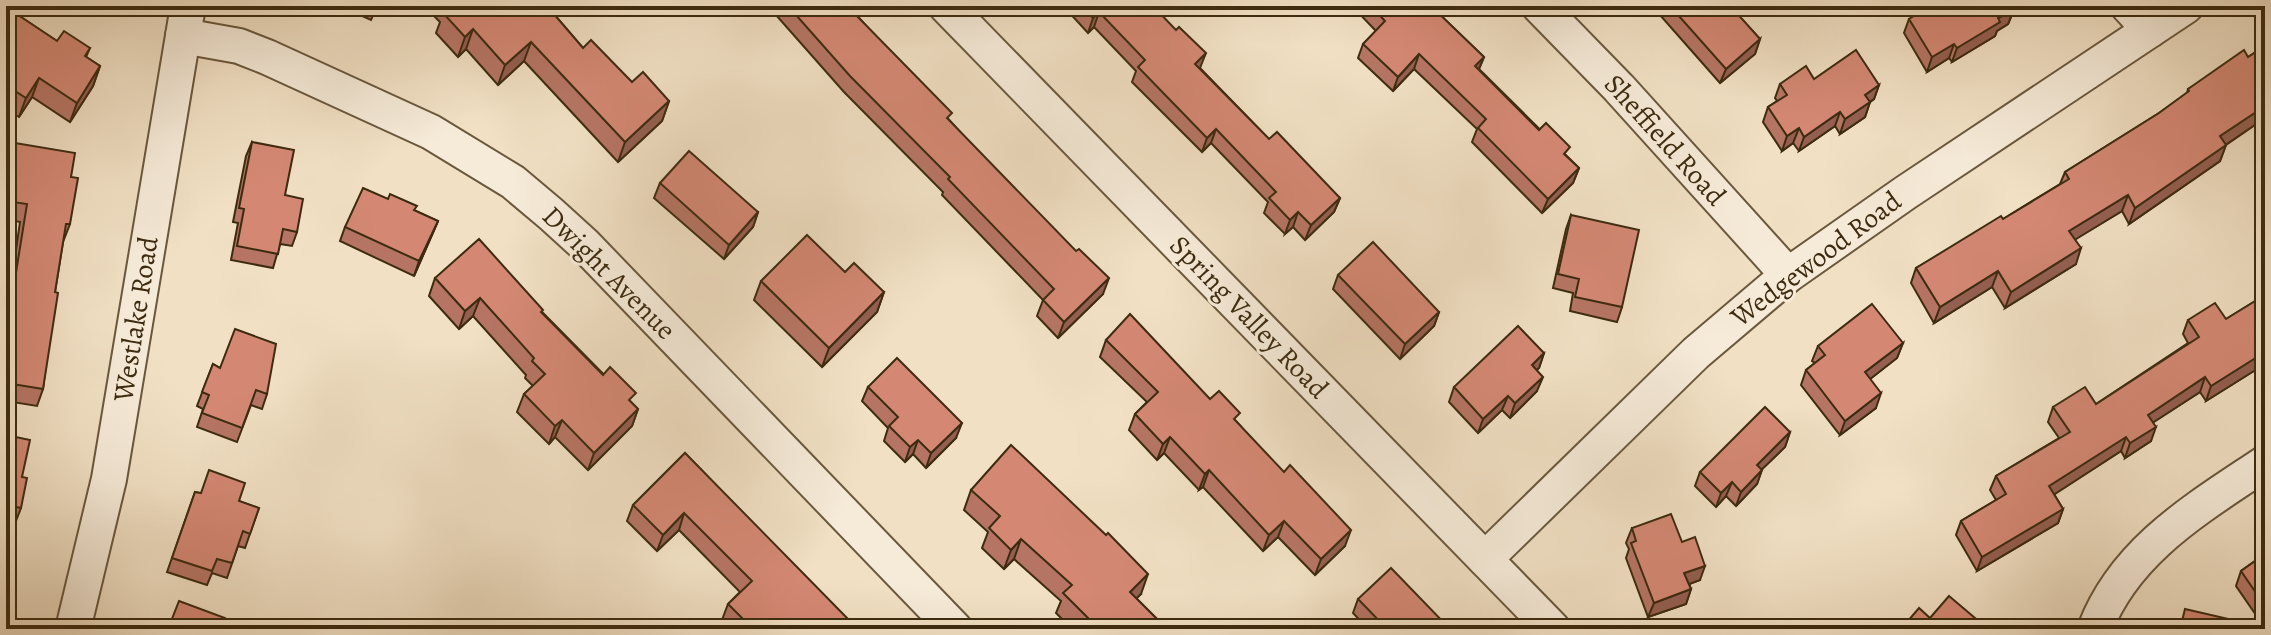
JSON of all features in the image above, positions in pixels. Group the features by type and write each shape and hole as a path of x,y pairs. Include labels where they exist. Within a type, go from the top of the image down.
{"street":[{"name":"Spring Valley Road","path":"946,6 1553,629"},
{"name":"Sheffield Road","path":"1539,6 1619,88 1788,275"},
{"name":"Wedgewood Road","path":"1485,559 1696,353 1788,275 1905,193 2139,18 2186,6"},
{"name":"Westlake Road","path":"73,629 109,479 185,21"},
{"name":"Dwight Avenue","path":"185,21 431,132 513,182 584,244 955,629"},
{"path":"2095,629 2108,599 2152,545 2183,518 2265,463"}],"building":[{"path":"450,6 547,6 583,48 591,40 632,82 643,72 669,101 625,142 531,42 505,65 473,29 465,37 443,13"},
{"path":"788,6 850,6 952,113 947,118 1076,251 1079,249 1109,278 1064,322 1043,300 1054,289 850,76"},
{"path":"1082,6 1153,6 1176,30 1179,27 1206,53 1195,64 1269,139 1277,132 1340,198 1311,225 1298,212 1290,220 1269,198 1276,192 1216,129 1207,138 1138,67 1145,60 1099,12 1093,18"},
{"path":"1371,6 1431,6 1484,57 1475,66 1539,130 1546,123 1570,147 1564,154 1579,168 1548,199 1478,128 1486,119 1419,54 1398,77 1363,44 1385,21"},
{"path":"1670,6 1737,6 1733,9 1760,39 1726,69"},
{"path":"1919,6 2011,6 2014,10 1957,48 1954,44 1932,57 1909,19 1922,11"},
{"path":"6,7 57,41 64,31 90,48 85,56 100,66 77,103 39,78 26,98 6,85 6,74 13,62 6,58"},
{"path":"2265,46 2265,106 2220,136 2226,145 2135,208 2128,195 2069,231 2081,248 2011,292 1998,271 1940,307 1916,268 2069,179 2065,172 2159,113 2244,50 2248,57"},
{"path":"1856,50 1879,85 1865,95 1870,102 1845,119 1840,112 1804,137 1799,128 1787,136 1768,107 1787,95 1780,84 1806,66 1814,79"},
{"path":"252,142 294,150 285,195 303,199 297,232 283,229 278,254 237,246 244,209 239,208"},
{"path":"15,143 75,153 71,177 78,178 70,224 66,224 43,389 6,383 6,316 27,204 6,201"},
{"path":"689,151 758,212 729,245 660,183"},
{"path":"363,188 388,199 390,194 417,206 414,210 438,221 419,261 345,227"},
{"path":"1571,215 1639,230 1622,307 1575,297 1579,279 1558,274"},
{"path":"807,235 845,272 854,263 884,292 829,348 761,281"},
{"path":"479,239 543,310 541,312 603,375 610,367 636,393 629,400 638,409 594,453 562,420 555,426 524,394 545,374 480,298 465,311 435,278"},
{"path":"1373,242 1439,312 1405,344 1338,275"},
{"path":"2265,295 2265,352 2211,386 2205,377 2148,415 2156,427 2130,443 2126,437 2049,486 2063,509 1982,557 1961,521 2006,494 1996,476 2070,432 2053,407 2085,387 2096,404 2199,337 2188,320 2215,303 2226,319"},
{"path":"1872,304 1903,343 1865,372 1881,393 1845,421 1806,370 1825,355 1818,346"},
{"path":"1130,314 1210,399 1219,391 1240,413 1234,419 1284,472 1290,465 1351,530 1321,559 1284,521 1269,535 1209,470 1205,474 1170,437 1163,444 1135,414 1158,392 1106,340"},
{"path":"1518,326 1544,353 1532,365 1543,377 1515,403 1508,396 1483,419 1454,387"},
{"path":"235,329 276,344 267,394 256,390 242,428 202,413 209,395 202,392 213,364 220,368"},
{"path":"897,358 962,423 931,453 918,440 910,447 889,426 898,417 868,387"},
{"path":"1765,407 1790,432 1757,465 1762,470 1741,492 1732,482 1721,493 1700,472"},
{"path":"6,435 30,440 22,477 27,478 21,508 16,507 11,527 7,526 6,529"},
{"path":"1011,445 1106,535 1108,533 1148,574 1130,592 1167,629 1099,629 1063,593 1072,585 1021,539 1011,550 989,528 1000,516 971,490"},
{"path":"685,453 855,629 753,629 728,604 752,581 684,513 663,535 633,505"},
{"path":"209,470 245,483 239,501 259,508 250,534 243,531 232,563 217,559 212,571 172,558 195,492 201,493"},
{"path":"1671,514 1682,542 1695,537 1705,566 1684,573 1691,589 1654,603 1631,543 1636,541 1632,528"},
{"path":"2265,554 2265,606 2241,571"},
{"path":"1391,568 1450,629 1387,629 1358,599"},
{"path":"1949,596 1988,629 1901,629 1919,608 1930,618"},
{"path":"179,601 225,618 220,629 168,629"},
{"path":"2185,609 2250,624 2249,629 2180,629"}]}
